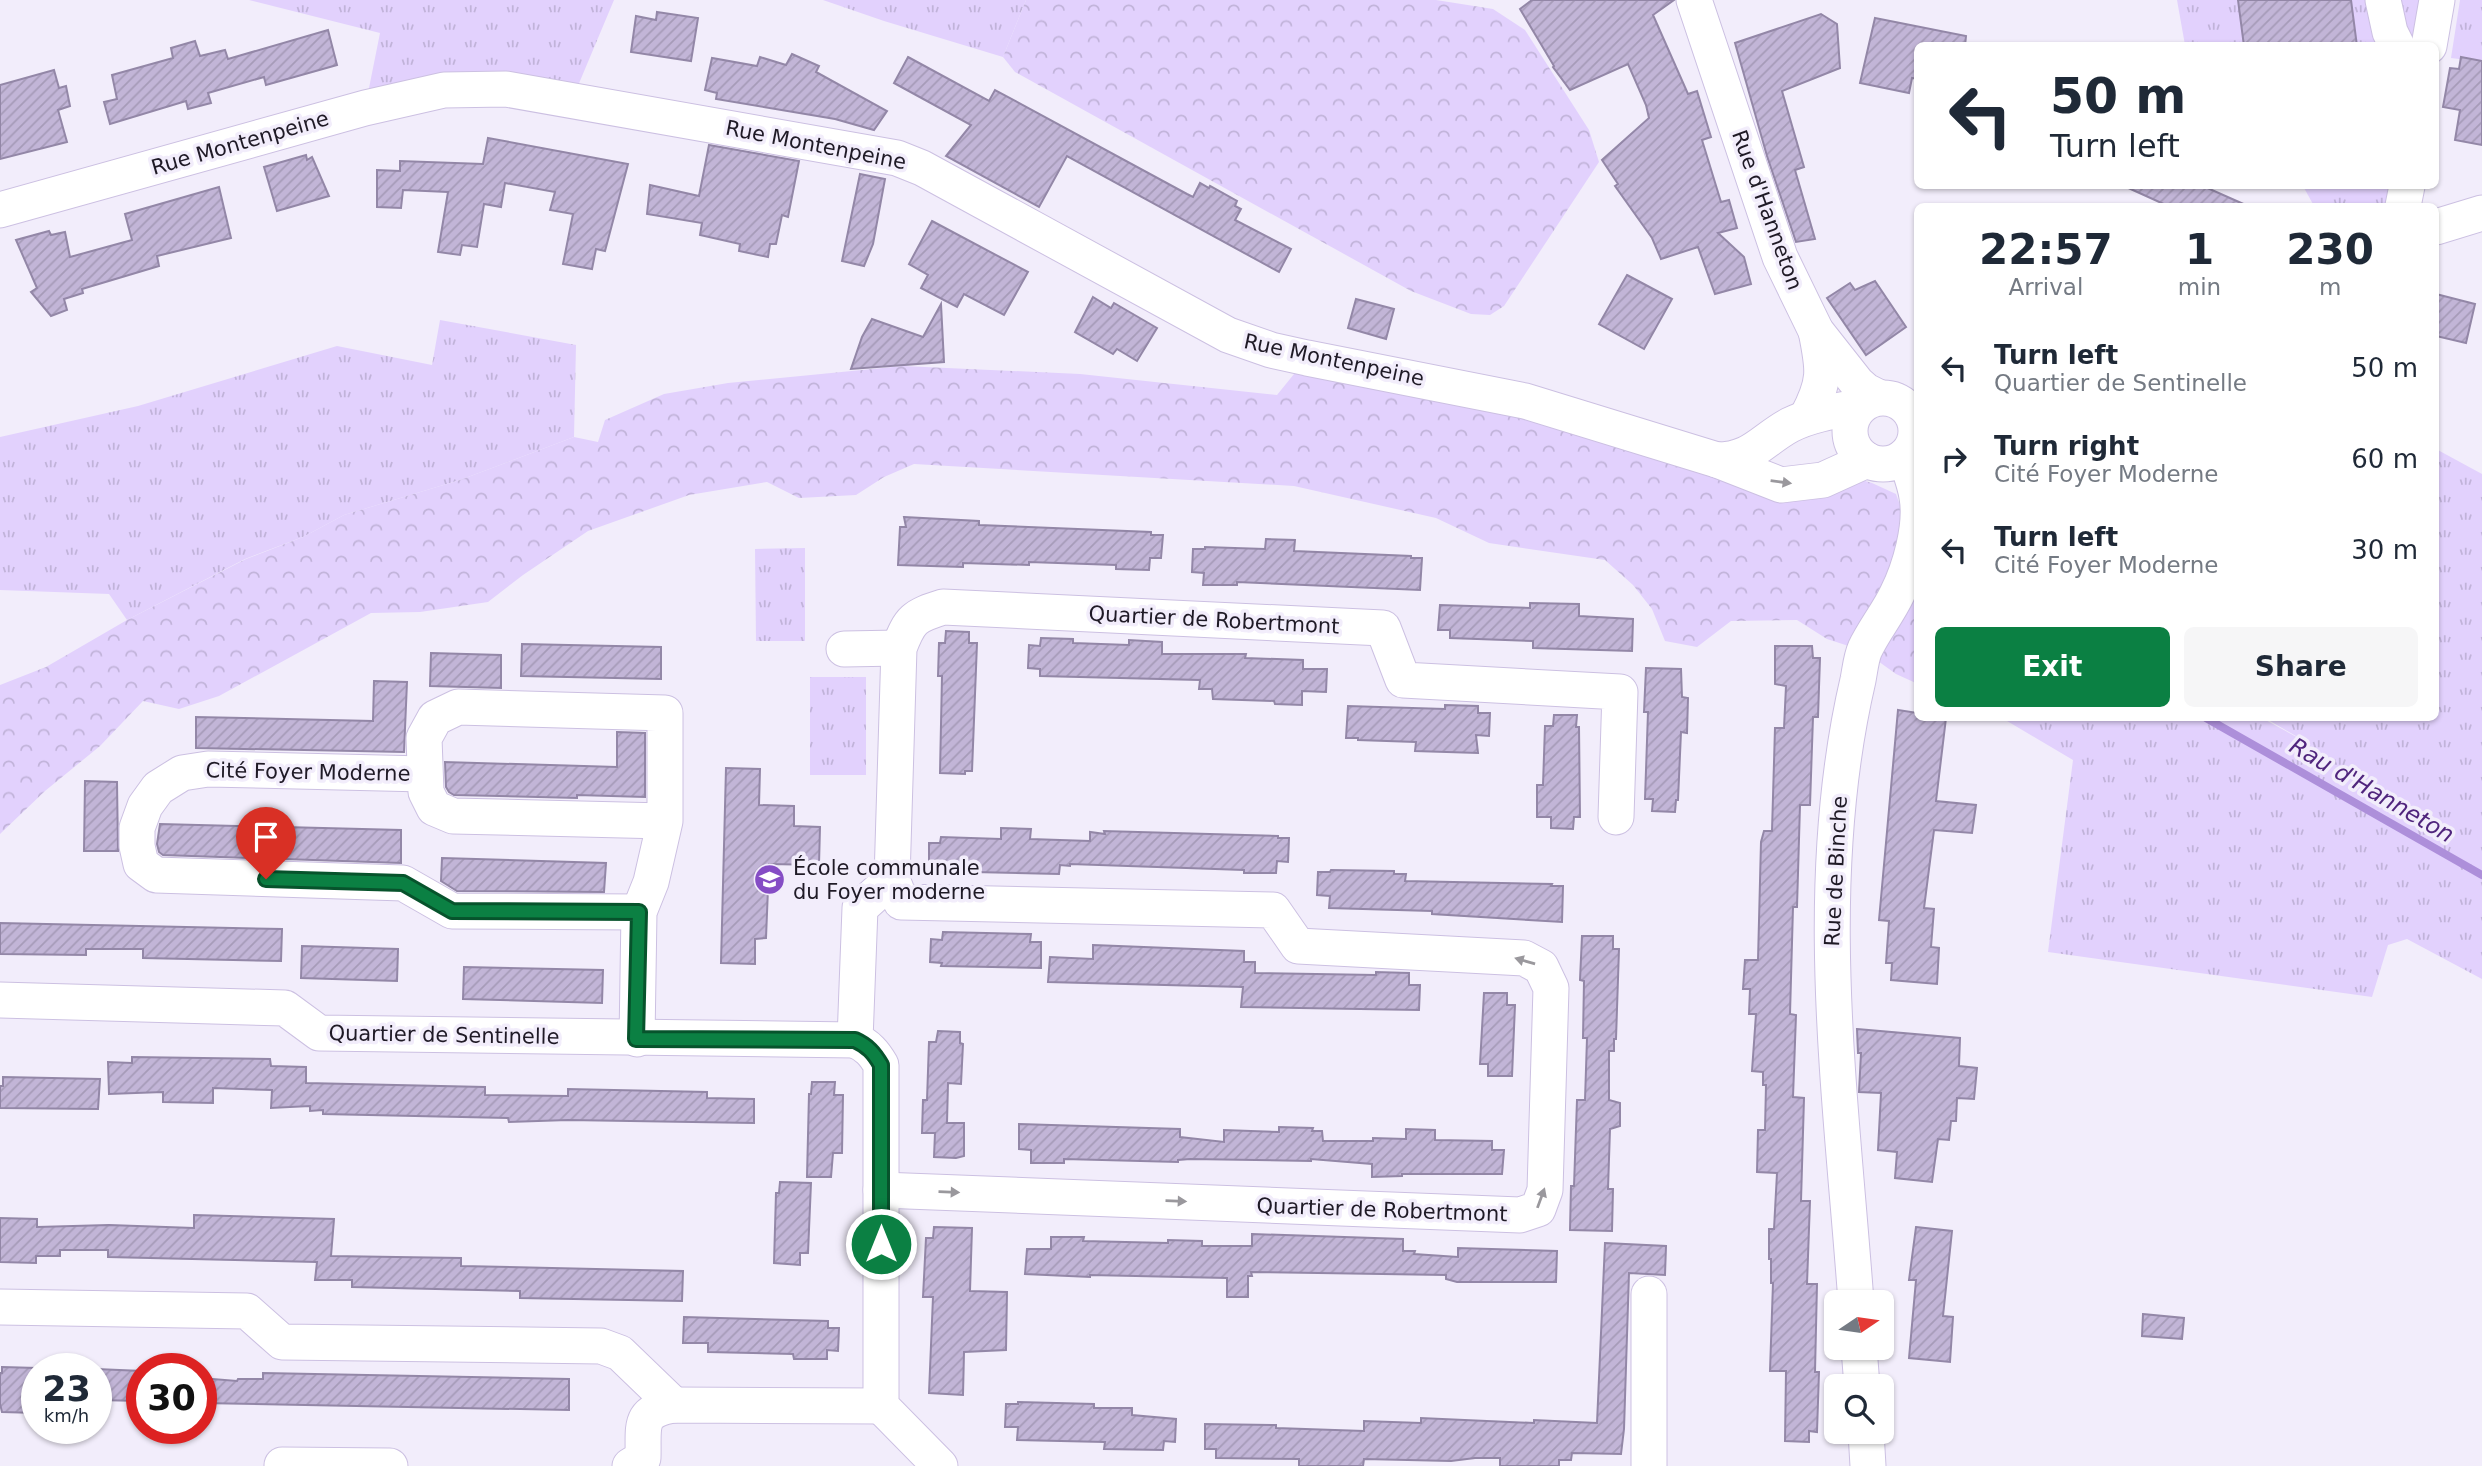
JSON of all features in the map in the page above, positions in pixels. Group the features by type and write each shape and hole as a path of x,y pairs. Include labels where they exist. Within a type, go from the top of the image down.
{"street":[{"name":"Rue d'Hanneton","path":"1693,0 1780,257 1816,331 1857,383 1891,404"},
{"path":"2383,0 2395,42"},
{"path":"2430,42 2437,0"},
{"name":"Rue Montenpeine","path":"0,210 404,99 444,90 506,89 897,158 922,168 1228,335 1250,344 1307,358 1525,401 1717,460 1781,485 1823,480 1867,460"},
{"path":"2439,226 2482,213"},
{"path":"1807,417 1818,396 1824,368 1816,331"},
{"path":"1914,416 1891,404 1854,413 1850,431 1857,453 1867,460 1887,464 1905,456 1914,443"},
{"name":"Rue Montenpeine","path":"1717,460 1731,460 1751,453 1787,427 1807,417 1891,404"},
{"name":"Rue de Binche","path":"1905,456 1914,488"},
{"name":"Rue de Binche","path":"1855,1290 1833,1010 1831,927 1835,852 1842,771 1853,698 1864,651 1898,594 1914,547"},
{"name":"Quartier de Robertmont","path":"881,1190 1520,1215 1538,1209 1545,1190 1551,988 1541,967 1524,958 1298,946 1273,910 901,902 892,879 899,648 907,627 917,615 943,607 1383,628 1403,680 1620,692 1616,817"},
{"path":"844,649 899,648"},
{"name":"Cité Foyer Moderne","path":"636,1039 639,912 651,882 666,821 665,713 458,707 435,719 424,738 426,792 434,808 453,816 666,821"},
{"name":"Cité Foyer Moderne","path":"424,774 208,769 181,773 158,788 145,806 137,828 141,864 156,875 403,883 452,911 639,912"},
{"path":"892,879 859,908 855,1040 874,1053 881,1065 881,1406 940,1466"},
{"name":"Quartier de Sentinelle","path":"0,1000 285,1008 319,1033 855,1040"},
{"path":"1649,1466 1650,1293"},
{"path":"0,1307 247,1311 282,1342 601,1346 620,1353 674,1405"},
{"path":"630,1466 643,1458 644,1421 649,1413 659,1407 881,1406"},
{"path":"1867,1444 1868,1466"},
{"path":"282,1465 390,1466"}],"green space":[{"path":"249,0 614,0 572,100 365,108 380,33"},
{"path":"823,0 1026,0 1003,57"},
{"path":"1026,0 1436,0 1493,9 1525,30 1589,130 1599,162 1504,306 1490,315 1471,314 1411,291 1015,72 1003,57"},
{"path":"2177,0 2437,0 2430,42 2184,42"},
{"path":"2460,0 2482,0 2482,62 2451,58"},
{"path":"2305,189 2406,189 2404,203 2312,203"},
{"path":"440,320 576,345 574,437 460,480 344,515 303,537 245,559 127,620 109,594 0,590 0,437 138,406 337,346 432,365"},
{"path":"1307,358 1717,460 1852,477 1872,483 1896,494 1914,544 1914,682 1896,674 1864,651 1827,639 1797,620 1731,621 1697,647 1665,641 1652,609 1633,585 1605,560 1489,543 1436,518 1294,486 914,464 884,477 856,495 799,498 767,482 689,495 588,531 488,602 420,612 371,613 219,696 179,709 143,701 100,746 45,791 0,834 0,685 46,667 127,620 246,559 303,537 344,515 460,480 574,437 598,442 605,420 664,394 728,383 903,366 1080,374 1277,395"},
{"path":"2439,451 2482,474 2482,979 2407,939 2388,945 2372,997 2048,952 2073,760 2007,721 2267,721 2313,746 2270,721 2439,721"},
{"path":"805,548 805,641 756,641 755,549"},
{"path":"810,677 866,677 866,775 810,775"}],"building":[{"path":"1532,0 1674,0 1653,15 1688,94 1697,91 1711,137 1702,140 1721,202 1729,200 1737,228 1718,233 1744,257 1751,284 1715,294 1698,247 1661,259 1652,238 1615,186 1618,184 1602,160 1649,118 1628,64 1570,90 1553,67 1520,9"},
{"path":"2238,0 2351,0 2356,42 2243,42"},
{"path":"657,12 698,18 691,61 631,52 636,16 656,20"},
{"path":"1821,14 1837,24 1840,68 1782,91 1804,167 1795,170 1815,239 1796,242 1767,156 1735,43"},
{"path":"1875,18 1966,36 1965,42 1914,42 1914,78 1909,93 1860,83"},
{"path":"328,30 337,65 266,85 264,77 208,93 211,103 188,109 186,101 110,124 104,102 117,99 112,75 173,58 171,48 195,41 200,56 225,50 228,59"},
{"path":"792,54 819,66 816,72 887,111 874,130 835,119 716,99 717,93 705,90 712,58 757,66 760,57 786,65"},
{"path":"908,57 989,101 995,90 1193,197 1200,183 1237,201 1235,206 1241,209 1235,220 1291,249 1279,272 1067,156 1039,207 946,156 971,125 894,83"},
{"path":"2461,57 2482,61 2482,145 2455,140 2460,110 2443,107 2450,68 2459,69"},
{"path":"54,70 59,88 66,86 70,106 58,110 67,142 0,159 0,85"},
{"path":"488,138 628,164 605,251 596,249 592,269 563,264 573,214 550,210 555,192 505,183 501,207 484,204 477,247 462,245 460,255 438,252 448,192 403,190 401,208 377,207 377,170 400,171 400,161 483,164"},
{"path":"709,145 799,161 788,217 782,215 776,244 770,244 768,257 739,251 740,244 700,235 702,223 647,214 650,185 699,196"},
{"path":"306,155 307,160 312,157 329,196 277,211 264,167"},
{"path":"860,174 885,179 873,244 864,266 842,261"},
{"path":"219,187 231,238 157,256 159,266 82,289 83,293 64,299 67,310 51,316 31,292 37,288 16,240 49,231 51,235 65,232 70,257 132,240 125,214"},
{"path":"2131,189 2210,189 2241,203 2161,203"},
{"path":"932,221 1028,272 1004,315 964,294 957,307 921,288 928,275 909,264"},
{"path":"1627,275 1672,299 1644,349 1599,324"},
{"path":"1875,281 1906,327 1866,355 1827,298 1850,283 1855,290"},
{"path":"2439,295 2475,304 2466,343 2439,337"},
{"path":"1093,297 1111,308 1114,303 1157,328 1137,361 1117,349 1113,354 1075,332"},
{"path":"1356,299 1394,309 1386,339 1348,328"},
{"path":"941,304 944,362 851,369 862,337 872,319 923,337"},
{"path":"904,517 979,521 979,525 1151,532 1151,535 1163,535 1161,558 1150,558 1149,570 1116,569 1116,565 1029,562 1029,565 963,563 963,567 898,565 900,527 906,527"},
{"path":"1266,539 1295,540 1294,551 1422,558 1420,590 1237,582 1237,585 1203,585 1204,573 1192,572 1193,549 1265,549"},
{"path":"1530,603 1579,604 1579,616 1633,619 1632,651 1533,648 1533,641 1450,638 1450,630 1438,630 1440,605 1530,608"},
{"path":"946,631 969,632 969,643 977,643 972,771 965,771 965,774 940,773 942,676 938,676 939,643 945,643"},
{"path":"1041,638 1073,639 1073,643 1129,645 1129,640 1162,642 1162,654 1246,654 1245,658 1303,660 1303,669 1327,669 1326,692 1302,691 1302,705 1275,704 1274,701 1213,699 1212,689 1199,689 1200,680 1040,676 1040,669 1028,668 1029,645 1040,646"},
{"path":"522,644 661,647 661,679 521,676"},
{"path":"1775,646 1812,646 1813,658 1820,658 1818,717 1813,717 1810,805 1800,805 1797,907 1793,907 1790,1014 1796,1015 1793,1097 1804,1098 1801,1201 1810,1201 1807,1284 1817,1284 1817,1432 1809,1431 1809,1442 1785,1441 1786,1371 1770,1371 1773,1283 1769,1259 1769,1229 1774,1229 1777,1173 1757,1172 1758,1130 1765,1130 1766,1085 1763,1085 1763,1072 1752,1071 1756,1014 1749,1014 1750,989 1743,989 1745,960 1758,960 1761,842 1764,831 1772,831 1775,728 1784,728 1786,686 1775,684"},
{"path":"431,653 501,655 501,688 430,686"},
{"path":"1646,668 1681,669 1682,697 1688,698 1687,733 1681,732 1675,812 1652,811 1653,799 1645,799 1648,712 1644,712"},
{"path":"374,681 407,682 404,752 196,748 196,717 373,721"},
{"path":"1445,705 1478,706 1478,713 1490,713 1489,736 1476,735 1478,753 1415,751 1416,742 1346,738 1348,706 1445,709"},
{"path":"1898,710 1914,712 1914,721 1946,721 1936,801 1976,805 1972,833 1934,830 1924,908 1934,909 1931,947 1939,948 1937,984 1891,980 1892,963 1886,963 1889,921 1879,920"},
{"path":"1554,715 1577,715 1576,727 1579,727 1580,817 1574,817 1573,829 1551,828 1551,817 1537,817 1537,785 1543,785 1545,726 1553,726"},
{"path":"617,732 645,733 645,797 454,795 446,787 445,762 617,767"},
{"path":"726,768 760,769 759,805 794,806 794,826 820,827 819,865 769,864 766,938 755,939 755,964 721,963"},
{"path":"85,781 117,782 118,851 84,851"},
{"path":"160,824 401,830 401,863 163,855 157,844"},
{"path":"1001,828 1031,829 1030,839 1090,841 1090,832 1105,834 1104,831 1278,836 1289,838 1288,862 1277,861 1276,873 1070,864 1060,865 1059,874 973,872 973,876 939,875 940,866 929,866 929,843 940,843 941,837 1001,839"},
{"path":"442,858 606,863 604,892 457,891 441,881"},
{"path":"1394,871 1394,874 1406,874 1405,881 1563,886 1562,922 1432,914 1432,911 1329,908 1330,896 1317,895 1318,872"},
{"path":"0,923 282,929 281,961 143,958 143,949 86,949 86,955 0,954"},
{"path":"943,932 1031,934 1030,942 1041,942 1041,968 941,966 942,963 930,962 931,939 942,940"},
{"path":"1582,936 1613,936 1613,949 1619,949 1616,1039 1614,1051 1609,1051 1609,1100 1620,1103 1620,1126 1610,1129 1608,1189 1613,1189 1612,1231 1570,1230 1577,1100 1585,1100 1587,1038 1583,1038 1584,981 1580,980"},
{"path":"1093,945 1244,951 1244,962 1255,962 1255,973 1409,973 1409,985 1420,985 1419,1010 1241,1007 1243,987 1048,982 1050,957 1093,959"},
{"path":"302,946 398,949 397,981 301,978"},
{"path":"464,967 603,970 602,1003 463,999"},
{"path":"1484,993 1507,993 1507,1005 1515,1005 1512,1076 1488,1076 1488,1064 1480,1064"},
{"path":"1857,1029 1960,1038 1959,1066 1977,1068 1974,1099 1957,1098 1956,1121 1951,1121 1949,1140 1938,1139 1932,1182 1895,1178 1897,1152 1878,1150 1881,1093 1859,1092 1861,1053 1858,1053"},
{"path":"938,1031 960,1032 960,1043 963,1044 961,1084 948,1083 947,1123 964,1123 964,1156 956,1158 934,1157 935,1133 922,1133 923,1100 927,1100 929,1042 936,1042"},
{"path":"132,1057 270,1059 271,1066 306,1067 306,1083 485,1087 485,1095 568,1096 568,1089 707,1092 707,1098 754,1099 754,1123 568,1120 509,1122 508,1118 323,1114 323,1110 310,1111 310,1106 271,1108 272,1090 213,1088 213,1103 163,1102 163,1092 109,1094 108,1062 132,1063"},
{"path":"3,1077 100,1079 98,1109 0,1108 0,1086 3,1086"},
{"path":"812,1082 835,1082 834,1095 843,1095 842,1153 833,1153 831,1177 807,1177 809,1094"},
{"path":"1019,1124 1180,1129 1180,1137 1224,1142 1224,1130 1279,1132 1279,1127 1313,1128 1312,1131 1322,1131 1323,1141 1373,1141 1373,1138 1406,1139 1406,1129 1435,1130 1435,1140 1492,1141 1492,1150 1504,1150 1502,1174 1402,1174 1372,1177 1372,1164 1311,1159 1190,1159 1178,1162 1064,1159 1064,1163 1031,1163 1031,1150 1019,1149"},
{"path":"780,1182 811,1183 808,1253 800,1253 800,1265 774,1263 776,1193 779,1193"},
{"path":"194,1215 334,1219 331,1256 461,1258 461,1266 683,1271 682,1301 520,1298 520,1291 352,1287 352,1280 315,1280 317,1262 108,1257 108,1250 60,1250 60,1256 36,1256 36,1263 0,1262 0,1218 37,1219 37,1227 109,1225 194,1228"},
{"path":"934,1227 972,1228 970,1291 1007,1292 1006,1350 964,1352 963,1395 929,1393 933,1297 923,1297 926,1238 933,1238"},
{"path":"1916,1227 1952,1231 1943,1316 1953,1317 1950,1362 1909,1358 1916,1280 1909,1280"},
{"path":"1252,1234 1403,1239 1403,1251 1458,1257 1458,1248 1557,1251 1556,1282 1457,1282 1446,1279 1446,1275 1251,1272 1252,1276 1248,1276 1248,1297 1227,1297 1227,1278 1025,1274 1027,1249 1051,1249 1051,1237 1084,1237 1083,1241 1202,1241 1202,1246 1252,1246"},
{"path":"1605,1243 1666,1246 1665,1275 1629,1273 1621,1454 1572,1453 1571,1460 1559,1460 1559,1466 1500,1466 1500,1458 1475,1458 1451,1461 1364,1459 1363,1466 1299,1466 1299,1459 1216,1458 1216,1449 1205,1449 1205,1424 1276,1425 1276,1428 1364,1431 1364,1421 1421,1423 1421,1418 1597,1423"},
{"path":"2143,1314 2184,1318 2182,1339 2142,1336"},
{"path":"684,1317 828,1321 828,1328 839,1328 838,1351 827,1350 827,1359 794,1359 793,1354 708,1352 708,1343 683,1343"},
{"path":"2,1367 21,1368 21,1413 2,1412"},
{"path":"112,1370 126,1370 126,1401 112,1400"},
{"path":"263,1373 569,1379 569,1410 217,1403 217,1379 263,1379"},
{"path":"1018,1402 1132,1408 1132,1415 1176,1419 1175,1442 1164,1441 1163,1450 1104,1449 1105,1442 1017,1440 1018,1427 1005,1427 1006,1404"}],"waterway":[{"name":"Rau d'Hanneton","path":"2211,721 2482,875"}],"place":[{"name":"École communale du Foyer moderne","path":"770,880"}],"route":[{"path":"266,879 403,883 452,911 639,912 636,1039 855,1040 866,1046 881,1065 881,1244"}]}
